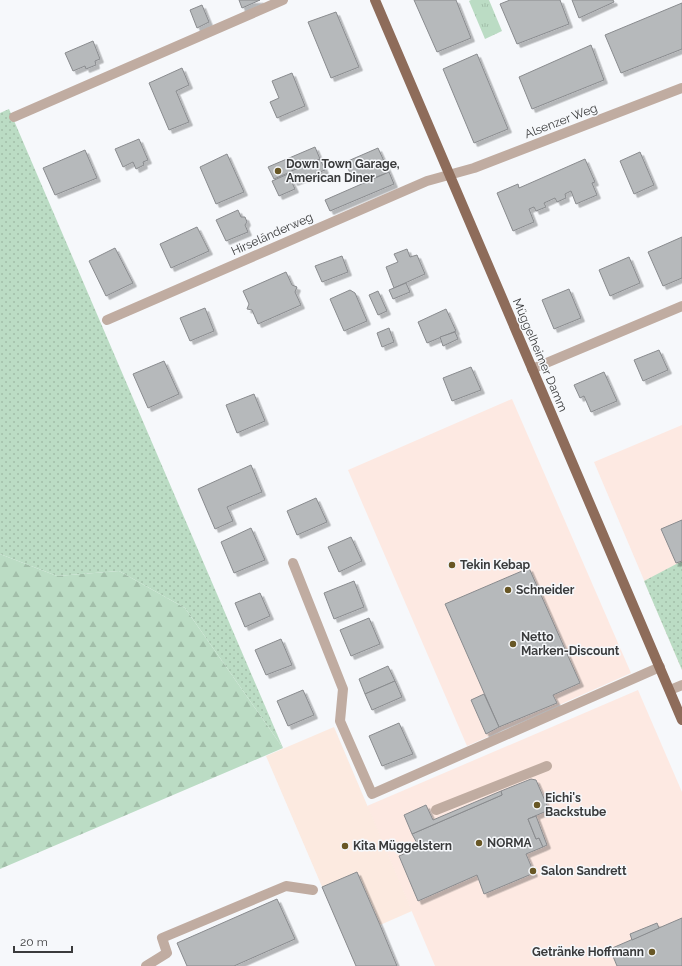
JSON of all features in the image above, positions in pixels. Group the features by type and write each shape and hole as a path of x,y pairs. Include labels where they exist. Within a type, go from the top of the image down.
{"main road":[{"name":"Müggelheimer Damm","path":"375,0 682,720"}],"street":[{"path":"14,117 284,0"},
{"name":"Alsenzer Weg","path":"449,175 474,168 682,88"},
{"name":"Hirseländerweg","path":"107,320 427,181 449,175"},
{"path":"532,368 682,306"},
{"path":"293,563 343,689 340,721 372,794 660,667"},
{"path":"670,690 682,685"},
{"path":"436,810 547,766"},
{"path":"146,966 167,953 162,938 286,886 313,890"}],"shaded area":[{"path":"512,399 631,673 467,746 348,470"},
{"path":"682,425 682,670 594,462"},
{"path":"638,690 682,792 682,966 435,966 367,806"},
{"name":"Kita Müggelstern","path":"334,727 412,911 380,925 397,966 356,966 266,756"}],"green space":[{"path":"489,0 502,31 485,39 469,1"},
{"path":"9,109 283,748 185,608 119,571 57,576 0,554 0,113"},
{"path":"0,554 57,576 119,571 185,608 283,748 0,869"},
{"path":"682,561 682,670 644,581"}],"building":[{"path":"239,0 260,0 242,8"},
{"path":"414,0 456,0 471,38 437,52"},
{"path":"510,0 560,0 569,24 517,44 500,4"},
{"path":"572,0 613,0 614,2 579,18"},
{"path":"682,3 682,49 621,73 605,35"},
{"path":"202,5 209,22 197,28 190,10"},
{"path":"336,12 359,67 331,78 308,22"},
{"path":"93,41 100,59 95,61 96,65 86,69 85,66 73,71 65,53"},
{"path":"591,45 604,80 532,109 519,77"},
{"path":"477,54 508,129 474,143 443,69"},
{"path":"182,68 189,85 176,91 189,122 169,130 149,83"},
{"path":"292,73 305,106 277,118 270,102 279,98 272,81"},
{"path":"139,139 148,160 143,162 144,165 136,169 133,162 123,167 115,149"},
{"path":"315,147 320,159 274,179 268,167"},
{"path":"378,148 389,172 364,182 361,176 352,179 347,165 348,161"},
{"path":"85,150 97,178 55,195 43,168"},
{"path":"640,152 654,185 634,194 620,161"},
{"path":"227,154 244,192 216,204 200,167"},
{"path":"320,159 325,170 294,182 289,172"},
{"path":"585,159 595,182 592,183 597,195 576,204 571,191 565,194 566,198 557,202 555,198 544,203 546,207 536,211 534,207 529,209 534,222 513,231 497,193 518,184 519,188"},
{"path":"389,172 394,184 330,211 325,200"},
{"path":"288,174 295,189 279,196 272,181"},
{"path":"238,210 241,217 245,217 247,222 245,225 248,232 226,241 216,220"},
{"path":"197,227 209,251 171,268 160,244"},
{"path":"682,237 682,278 663,286 648,252"},
{"path":"115,248 133,283 106,296 89,261"},
{"path":"407,249 410,257 417,255 425,274 394,288 386,267 398,262 394,254"},
{"path":"342,256 348,272 322,282 315,266"},
{"path":"629,257 640,283 610,296 599,270"},
{"path":"286,272 292,285 297,287 295,292 301,305 258,324 252,310 247,309 249,304 243,291"},
{"path":"406,283 410,292 393,299 389,290"},
{"path":"569,289 581,318 554,329 542,300"},
{"path":"350,290 355,293 367,321 344,331 330,299"},
{"path":"378,291 387,311 378,315 369,295"},
{"path":"205,308 214,331 190,341 180,318"},
{"path":"446,309 456,331 427,343 418,322"},
{"path":"389,328 394,342 382,347 377,333"},
{"path":"455,332 458,339 443,346 440,337"},
{"path":"659,350 668,370 643,381 634,360"},
{"path":"164,361 179,394 148,408 133,374"},
{"path":"471,367 481,390 452,401 443,378"},
{"path":"604,372 617,401 591,412 584,396 580,398 574,385"},
{"path":"254,394 265,421 237,433 226,405"},
{"path":"251,465 262,492 227,507 233,521 215,529 198,489"},
{"path":"316,498 327,522 297,535 287,511"},
{"path":"682,520 682,561 676,563 661,529"},
{"path":"251,528 265,560 234,573 221,542"},
{"path":"351,537 362,561 339,572 328,547"},
{"name":"Netto Marken-Discount","path":"529,568 580,683 553,695 557,703 499,727 445,604"},
{"path":"354,581 364,607 334,619 324,593"},
{"path":"260,593 270,616 245,627 235,603"},
{"path":"369,618 380,644 351,656 340,630"},
{"path":"281,639 292,665 266,675 255,650"},
{"path":"388,666 395,681 365,694 359,679"},
{"path":"395,681 402,697 372,710 365,694"},
{"path":"303,690 314,715 288,726 277,701"},
{"path":"484,694 499,727 486,734 471,700"},
{"path":"399,723 413,754 382,766 369,736"},
{"name":"NORMA","path":"531,779 536,780 549,810 528,819 536,839 539,838 543,847 526,854 534,873 484,894 477,875 418,901 399,856 419,847 412,834 502,795 501,791"},
{"path":"501,791 502,795 412,834 404,815 426,805 433,820"},
{"path":"536,816 547,845 543,847 539,838 536,839 528,819"},
{"path":"357,872 397,966 356,966 322,887"},
{"path":"277,899 295,939 234,966 187,966 177,943"},
{"path":"682,918 682,966 617,966 610,949"},
{"path":"657,923 659,928 632,940 630,934"}],"place":[{"name":"Down Town Garage, American Diner","path":"278,171"},
{"name":"Tekin Kebap","path":"452,565"},
{"name":"Schneider","path":"508,590"},
{"name":"Netto Marken-Discount","path":"513,644"},
{"name":"Eichi's Backstube","path":"537,805"},
{"name":"NORMA","path":"479,843"},
{"name":"Kita Müggelstern","path":"345,846"},
{"name":"Salon Sandrett","path":"533,871"},
{"name":"Getränke Hoffmann","path":"652,952"}]}
